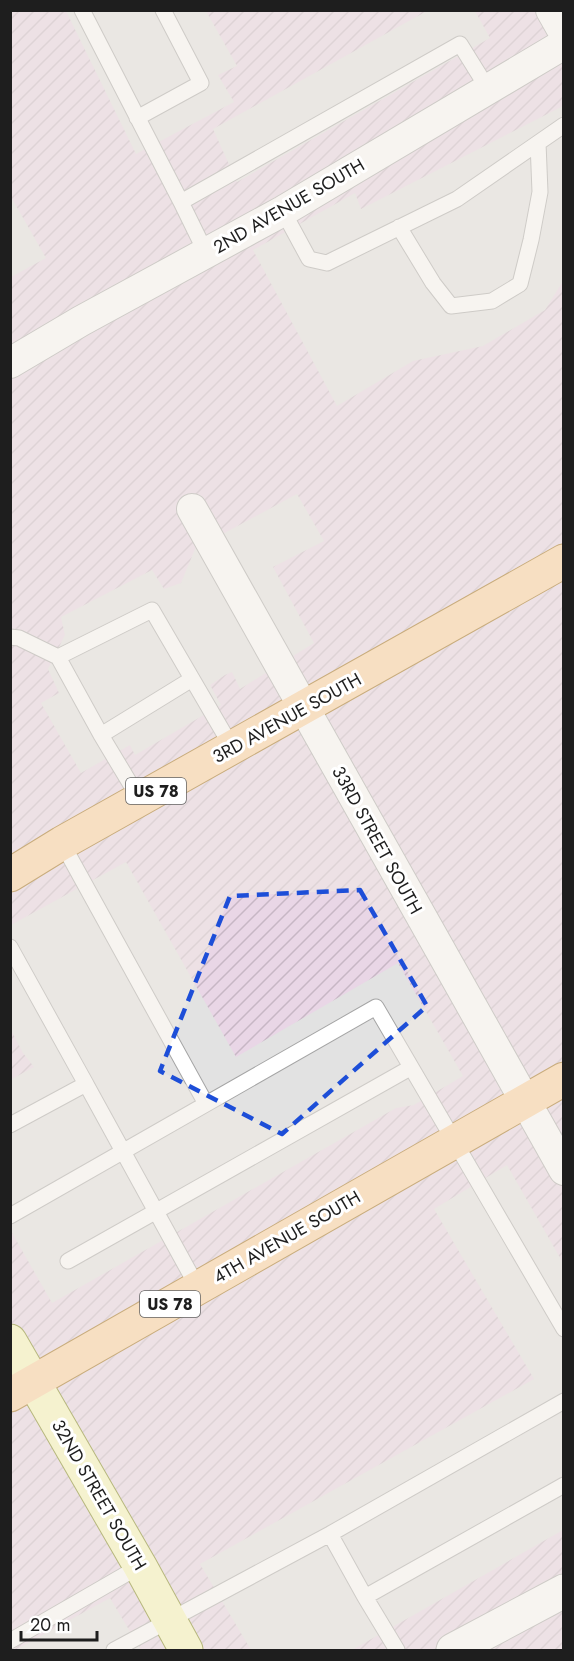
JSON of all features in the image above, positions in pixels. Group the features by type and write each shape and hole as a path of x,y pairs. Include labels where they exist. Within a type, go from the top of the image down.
{"main road":[{"name":"3RD AVENUE SOUTH","path":"10,875 62,843 564,561"},
{"name":"4TH AVENUE SOUTH","path":"22,1389 564,1079"},
{"name":"32ND STREET SOUTH","path":"10,1341 22,1389 140,1566 186,1650"}],"street":[{"path":"551,10 564,33"},
{"name":"2ND AVENUE SOUTH","path":"10,363 81,321 283,211 564,44"},
{"name":"33RD STREET SOUTH","path":"192,509 564,1170"},
{"path":"453,1650 564,1591"}],"lane":[{"path":"82,10 206,253"},
{"path":"137,118 201,83 163,10"},
{"path":"181,202 460,44 488,89"},
{"path":"283,211 309,259 327,262 457,198 564,125"},
{"path":"399,227 433,284 451,306 492,301 520,284 540,192 538,143"},
{"path":"58,657 152,610 232,749"},
{"path":"10,637 20,638 58,657 140,800"},
{"path":"101,735 192,679"},
{"path":"62,843 206,1104"},
{"path":"10,947 198,1288"},
{"path":"10,1216 376,1007 564,1329"},
{"path":"68,1261 410,1068"},
{"path":"10,1125 86,1084"},
{"path":"114,1650 330,1534 564,1401"},
{"path":"366,1597 564,1485"},
{"path":"330,1534 397,1650"},
{"path":"10,1641 140,1566"}],"highlighted area":[{"path":"360,890 427,1006 282,1134 160,1071 230,896"}],"shaded area":[{"path":"11,11 563,11 563,1650 11,1650"},
{"path":"66,11 206,11 237,66 218,75 234,102 136,154"},
{"path":"427,11 475,11 490,38 237,182 213,129"},
{"path":"563,106 563,281 545,310 483,346 413,361 337,406 253,250 355,193 361,209"},
{"path":"11,197 46,258 10,277"},
{"path":"297,494 324,541 273,567 314,643 240,689 232,672 225,675 210,685 221,705 135,755 130,745 81,773 41,703 59,693 48,669 65,635 61,617 152,570 164,589 181,583 195,549"},
{"path":"126,862 236,1057 398,963 463,1076 414,1105 396,1108 52,1303 11,1231 10,1080 34,1067 23,1053 11,1030 11,925"},
{"path":"507,1165 563,1263 563,1530 352,1650 251,1650 200,1564 534,1379 434,1209"},
{"path":"110,1598 141,1650 15,1650"}]}
